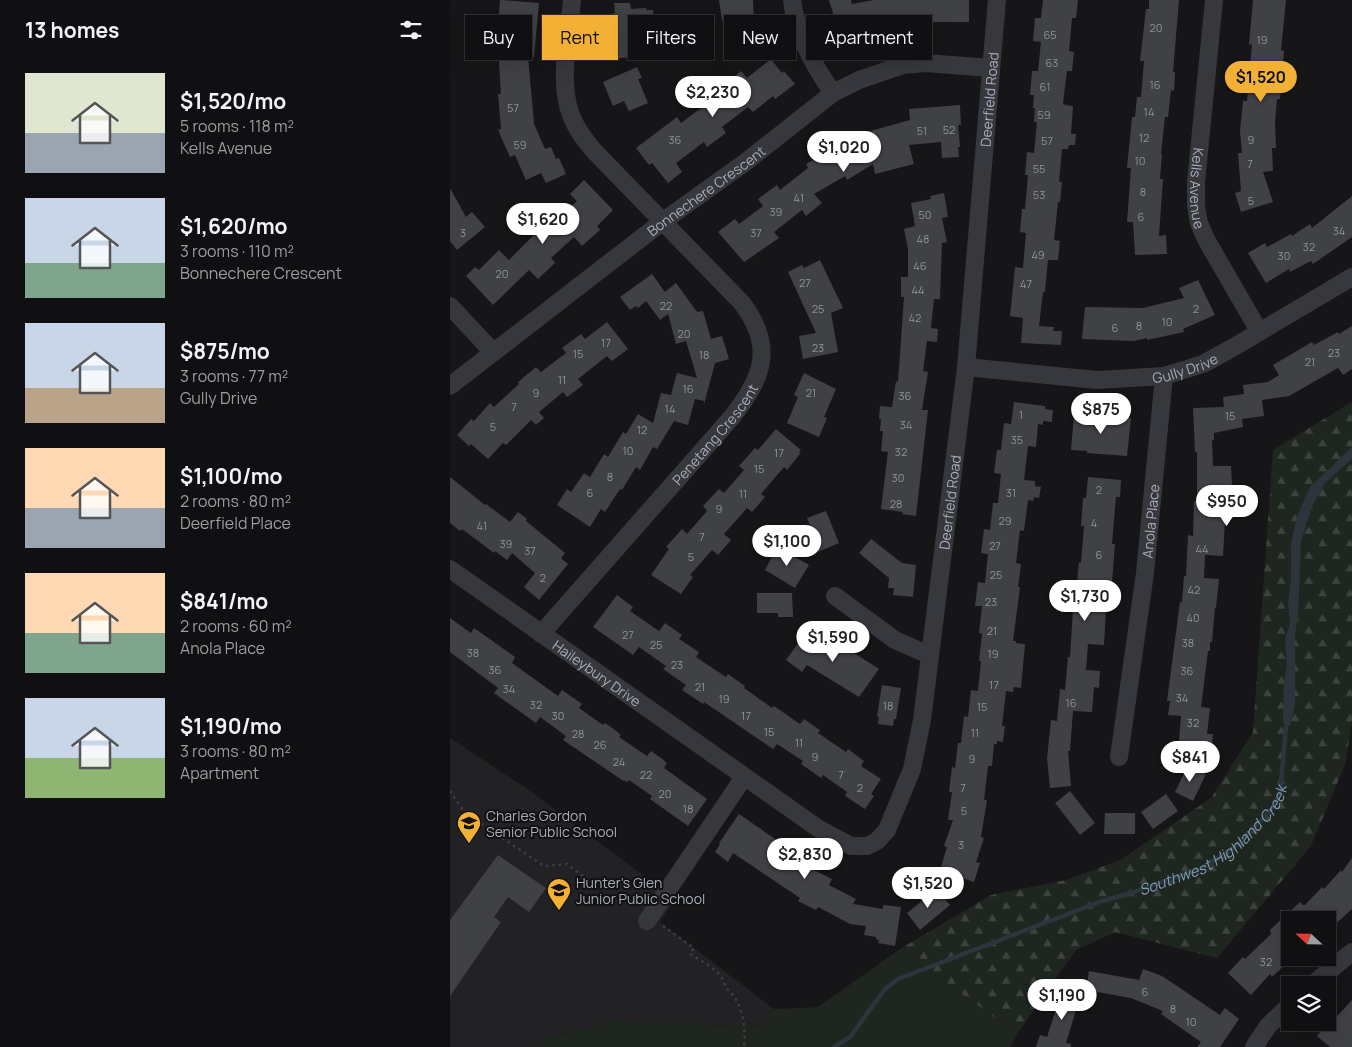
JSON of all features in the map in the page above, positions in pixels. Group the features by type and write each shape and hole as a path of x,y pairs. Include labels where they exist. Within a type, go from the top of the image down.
{"street":[{"name":"Penetang Crescent","path":"541,634 732,417 745,400 757,379 761,364 761,342 752,317 742,303 594,151 579,132 571,115 566,94 565,76 572,0"},
{"path":"792,0 794,18 807,50 833,93"},
{"name":"Deerfield Road","path":"744,778 835,840 851,846 867,846 877,841 887,830 912,769 922,720 966,367 997,0"},
{"name":"Kells Avenue","path":"1214,0 1196,182 1196,206 1199,223 1207,241 1259,331"},
{"name":"Bonnechere Crescent","path":"450,386 662,222 747,161 833,93 859,80 904,65 925,63 991,68"},
{"name":"Gully Drive","path":"966,367 1097,380 1164,376 1203,364 1352,277"},
{"path":"450,306 493,352"},
{"name":"Anola Place","path":"1119,756 1145,573 1164,376"},
{"name":"Haileybury Drive","path":"450,569 744,778"},
{"path":"835,596 895,640 929,655"},
{"path":"651,916 744,778"},
{"path":"1323,976 1352,952"},
{"path":"1254,1047 1268,1026 1281,1014"}],"path":[{"path":"450,791 465,813 544,866 567,864 587,879"},
{"path":"651,916 694,948 690,954 721,975 725,981 725,987 734,994 740,1008 745,1031 744,1047"}],"shaded area":[{"path":"1352,447 1352,459 1325,483 1313,504 1301,541 1298,615 1295,636 1295,705 1290,726 1286,727 1283,722 1284,680 1287,667 1285,640 1290,623 1288,602 1291,579 1291,544 1297,516 1310,487"},
{"name":"Hunter's Glen Junior Public School","path":"450,738 526,788 675,899 660,922 774,1009 762,1026 610,1021 546,1038 540,1047 450,1047"}],"green space":[{"path":"1352,402 1352,719 1346,762 1311,846 1217,958 1115,932 1076,950 1017,1034 900,949 991,895 1066,880 1120,860 1211,798 1253,732 1273,450"},
{"path":"900,949 1017,1034 1011,1047 540,1047 546,1038 610,1021 762,1026 774,1009 818,1007"}],"building":[{"path":"500,0 539,3 534,57 532,57 532,15 499,15"},
{"path":"719,0 753,0 754,15 724,15 724,21 722,21"},
{"path":"829,0 851,0 852,4 874,0 969,0 969,22 932,22 932,15 834,15"},
{"path":"1043,0 1078,0 1076,18 1072,18 1069,51 1074,52 1072,71 1067,71 1063,103 1073,106 1071,134 1076,134 1075,145 1069,145 1068,149 1062,149 1059,182 1062,182 1054,240 1060,241 1058,260 1048,260 1039,326 1054,327 1053,331 1062,331 1061,345 1021,343 1023,318 1010,316 1015,267 1023,268 1026,233 1020,232 1022,209 1025,209 1028,175 1025,175 1027,152 1034,153 1037,122 1034,122 1034,95 1030,95 1032,71 1038,71 1041,42 1033,41 1035,18 1041,18"},
{"path":"1149,0 1179,0 1173,72 1175,72 1174,91 1171,90 1168,117 1165,117 1161,154 1160,179 1163,179 1159,236 1166,235 1167,254 1135,255 1133,222 1127,222 1131,168 1127,168 1132,117 1135,117 1137,97 1141,97 1144,61 1140,61 1146,9 1149,9"},
{"path":"1253,0 1286,0 1281,50 1284,51 1280,99 1277,99 1275,123 1276,148 1272,148 1273,171 1263,172 1273,202 1241,212 1235,193 1241,191 1238,153 1242,153 1240,131 1243,101 1247,101 1252,45 1249,44"},
{"path":"614,3 630,3 631,9 646,8 646,10 653,10 653,15 628,15 628,57 618,58 618,15 613,15 615,13"},
{"path":"499,60 528,60 534,124 545,149 551,147 556,159 559,158 566,174 546,183 541,173 526,180 515,155 510,157 498,130 501,129 498,94 501,94"},
{"path":"772,60 782,73 784,71 795,84 775,99 773,96 753,112 748,107 722,127 726,133 707,147 704,142 676,163 682,172 668,183 652,163 649,165 636,148 677,117 681,123 709,102 705,97 721,85 722,87 741,71 747,78"},
{"path":"637,67 642,78 638,79 648,103 629,111 624,101 613,106 603,82"},
{"path":"960,105 961,125 958,125 959,157 942,158 941,142 909,145 914,164 875,174 873,164 847,180 845,176 814,194 822,203 806,216 802,210 774,232 779,238 744,262 718,232 735,219 739,224 763,206 758,199 777,185 780,190 808,168 806,164 830,151 829,149 849,137 910,120 909,109"},
{"path":"584,180 613,210 597,226 600,230 582,246 574,237 551,258 555,263 538,279 529,270 493,305 466,276 475,267 479,270 499,250 509,260 534,235 529,229 544,215 553,224 577,201 570,194"},
{"path":"450,188 466,217 472,212 485,227 457,250 450,241"},
{"path":"944,193 948,217 942,218 947,242 942,243 940,299 934,299 931,328 938,329 937,342 927,341 923,371 928,372 922,410 928,410 916,516 881,509 888,452 881,451 883,431 880,431 880,406 892,407 896,381 898,382 904,297 901,297 901,277 908,277 908,249 904,229 915,226 911,203 931,199 930,196"},
{"path":"1352,196 1352,237 1313,264 1311,261 1290,272 1289,269 1266,283 1248,253 1265,243 1267,247 1291,234 1292,236 1310,224 1312,228"},
{"path":"820,260 843,308 831,313 838,352 803,359 799,336 816,333 788,272 802,265 804,268"},
{"path":"652,274 665,292 676,283 697,312 703,311 711,339 722,336 729,359 715,363 704,404 704,401 695,399 688,425 674,421 657,449 653,447 640,470 636,467 622,490 620,489 605,512 601,509 590,527 557,505 567,489 571,492 584,473 590,477 604,454 608,457 623,432 626,434 638,414 653,423 661,393 671,395 677,373 697,378 686,341 676,344 668,314 660,320 646,301 638,308 636,306 630,310 620,297"},
{"path":"1198,280 1215,315 1183,329 1184,332 1134,341 1082,339 1085,307 1143,308 1184,298 1179,288"},
{"path":"607,322 628,349 612,361 607,356 578,379 583,385 567,397 563,392 539,412 544,418 536,425 531,420 506,445 503,443 488,459 457,435 471,419 474,421 490,403 494,407 519,384 518,382 536,367 541,372 566,353 562,348 581,334 585,339"},
{"path":"1352,326 1352,369 1343,375 1338,368 1289,396 1262,400 1264,416 1242,419 1243,427 1214,433 1214,440 1212,440 1213,466 1231,466 1232,485 1229,485 1228,521 1225,521 1223,556 1205,555 1204,578 1219,579 1212,642 1210,642 1210,651 1208,651 1201,707 1210,708 1207,734 1213,734 1211,755 1178,752 1181,716 1168,715 1170,701 1167,701 1180,602 1182,602 1184,576 1186,576 1188,535 1193,536 1194,501 1197,501 1197,452 1195,452 1193,408 1224,407 1223,397 1244,394 1243,385 1268,382 1279,375 1273,365 1312,342 1314,345"},
{"path":"804,373 836,389 824,417 827,418 819,437 787,423 798,397 794,395"},
{"path":"1014,402 1045,406 1045,409 1053,410 1052,422 1043,421 1043,425 1038,424 1036,447 1028,446 1024,480 1035,481 1035,486 1041,487 1039,498 1034,497 1033,501 1028,500 1024,531 1020,530 1016,563 1021,564 1013,641 1025,644 1021,688 1014,687 1013,692 1006,691 1002,726 1005,726 1003,742 997,741 997,744 994,744 992,766 988,766 984,800 987,800 981,837 984,838 976,862 980,863 974,882 956,876 955,879 939,874 947,847 944,846 953,820 948,820 952,792 949,792 952,767 955,768 958,743 961,743 964,716 968,717 971,690 978,691 982,634 979,633 982,606 975,606 978,582 985,583 988,554 981,553 984,529 990,530 993,503 998,503 1001,474 994,473 997,450 1001,450 1004,423 1011,424"},
{"path":"1074,415 1111,419 1112,417 1131,418 1127,456 1071,450"},
{"path":"776,429 801,450 800,454 787,470 784,467 761,494 765,497 752,512 747,508 724,534 731,540 718,555 712,550 690,575 693,577 681,594 651,575 669,549 666,547 682,529 687,534 707,511 703,506 719,489 724,493 744,470 739,466 755,448 758,450"},
{"path":"450,477 510,522 518,512 527,519 526,521 565,553 561,558 568,564 539,600 524,587 535,573 512,553 507,560 495,551 494,553 462,529 460,531 450,523"},
{"path":"1088,477 1121,480 1120,497 1116,497 1112,544 1115,544 1112,582 1096,580 1093,607 1106,608 1104,645 1088,644 1086,670 1100,671 1099,688 1094,687 1092,712 1073,711 1070,751 1068,751 1071,786 1050,788 1047,758 1051,720 1057,721 1060,689 1065,690 1068,657 1070,657 1074,594 1076,594 1079,562 1081,563 1084,526 1081,526 1083,498 1086,498"},
{"path":"826,511 839,543 818,552 812,538 815,537 807,518"},
{"path":"871,539 902,563 916,565 913,597 893,595 894,588 888,588 889,578 859,553"},
{"path":"777,547 809,565 795,588 765,570"},
{"path":"757,593 792,593 793,617 778,617 778,613 757,613"},
{"path":"617,595 633,607 630,611 659,631 665,623 682,635 679,639 699,652 696,657 726,677 728,674 772,708 774,706 800,724 804,719 820,730 818,733 846,752 848,749 864,761 861,766 881,779 871,794 874,796 865,809 845,796 847,792 823,775 821,778 801,764 803,761 777,744 773,749 704,702 703,704 682,690 686,685 663,669 666,666 639,647 633,655 593,627"},
{"path":"450,618 471,633 474,628 494,642 515,657 512,663 558,696 562,690 582,704 579,708 603,725 605,723 615,730 621,735 619,737 647,756 651,751 667,763 664,768 707,799 688,826 650,799 652,796 629,780 628,782 622,780 563,740 566,736 540,717 536,723 494,693 498,688 450,652"},
{"path":"805,630 833,650 837,642 879,669 859,697 807,665 802,672 786,660"},
{"path":"882,685 901,688 893,726 878,724 879,717 877,716"},
{"path":"1188,765 1206,774 1193,801 1175,792"},
{"path":"1070,791 1095,823 1080,835 1055,803"},
{"path":"1166,794 1178,811 1153,829 1141,812"},
{"path":"1105,813 1135,813 1135,834 1104,834"},
{"path":"739,814 807,861 804,865 832,879 829,885 856,899 853,904 883,909 883,905 901,907 895,946 878,943 879,940 876,937 864,935 866,926 850,924 818,907 816,910 798,901 800,898 733,853 728,862 715,852"},
{"path":"498,855 546,888 529,912 508,897 494,917 501,922 450,996 450,920"},
{"path":"1352,858 1352,909 1336,924 1336,911 1290,911 1300,902 1305,905 1322,887 1324,889 1341,870 1342,872"},
{"path":"937,889 950,905 920,930 907,913"},
{"path":"1281,920 1281,966 1284,966 1272,977 1270,974 1251,995 1228,973 1243,957 1245,959 1271,934 1270,930"},
{"path":"1143,969 1162,976 1220,1015 1225,1008 1239,1019 1220,1047 1197,1047 1201,1042 1161,1014 1163,1011 1131,998 1086,990 1089,971 1139,980"},
{"path":"1063,988 1081,994 1066,1043 1071,1044 1071,1047 1036,1047 1040,1035 1047,1037"},
{"path":"1352,1000 1352,1047 1330,1047 1317,1036 1321,1031 1336,1031 1336,1018"}],"waterway":[{"name":"Southwest Highland Creek","path":"834,1047 850,1037 885,989 898,979 1102,901 1202,868 1234,848 1272,809 1280,793 1286,727"}],"place":[{"name":"Charles Gordon Senior Public School","path":"469,844"},
{"name":"Hunter's Glen Junior Public School","path":"559,911"}]}
